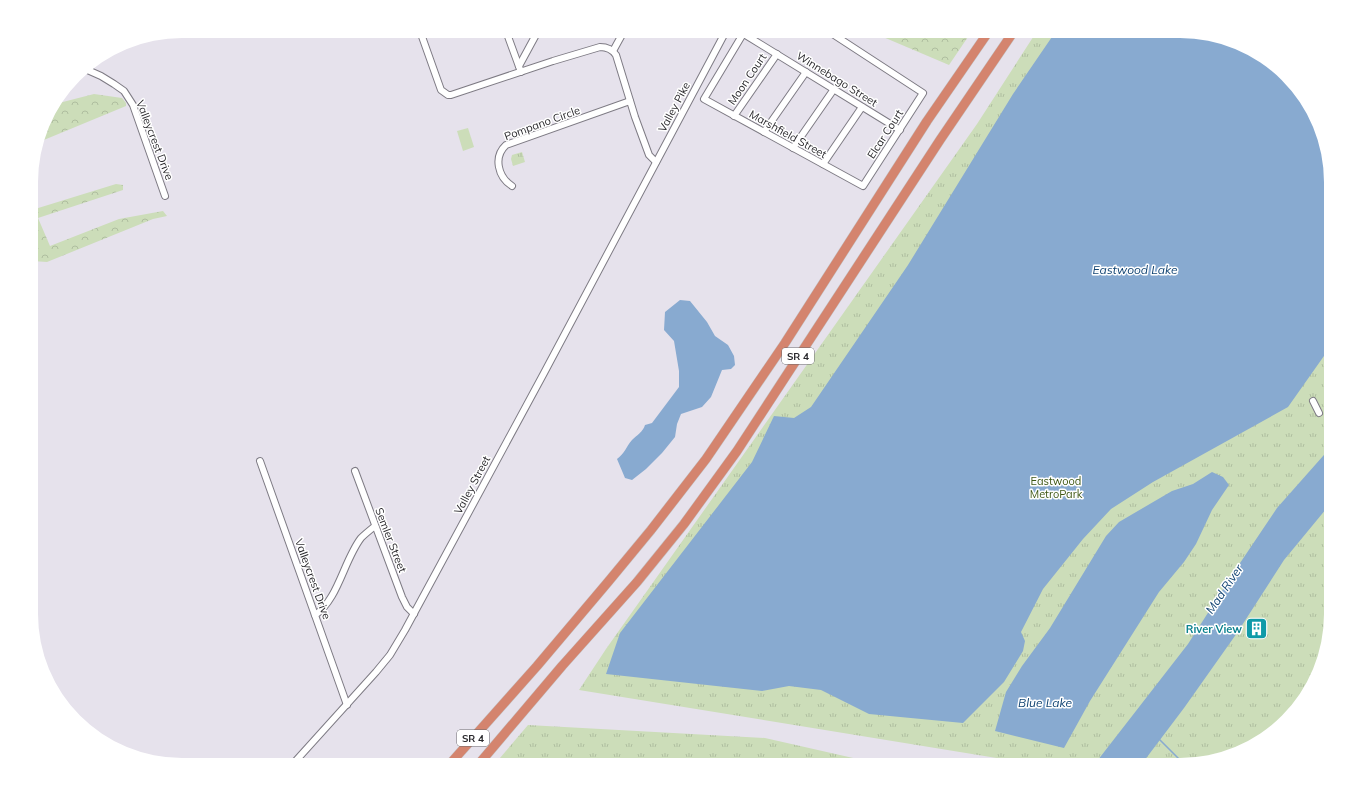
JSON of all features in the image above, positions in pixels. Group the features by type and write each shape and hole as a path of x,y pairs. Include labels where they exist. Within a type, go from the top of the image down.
{"highway":[{"name":"SR 4","path":"455,758 537,666 613,576 706,459 785,343 927,121 984,38"},
{"name":"SR 4","path":"484,758 562,666 637,582 684,524 737,450 940,140 1009,38"}],"street":[{"path":"422,38 441,90 448,95 520,69 600,47 608,48 613,51 618,60 630,101 649,155 656,162"},
{"path":"509,38 520,69"},
{"path":"520,69 535,38"},
{"path":"613,51 620,38"},
{"name":"Valley Pike","path":"640,193 722,38"},
{"name":"Marshfield Street","path":"738,38 704,99 863,186"},
{"name":"Winnebago Street","path":"751,38 900,130"},
{"name":"Elcar Court","path":"839,38 924,93 863,186"},
{"name":"Moon Court","path":"734,116 776,54"},
{"name":"Valleycrest Drive","path":"90,71 101,76 124,91 133,105 165,196"},
{"path":"764,132 806,72"},
{"path":"793,148 834,89"},
{"name":"Pompano Circle","path":"512,186 505,180 499,168 499,156 506,145 630,101"},
{"path":"823,164 862,107"},
{"name":"Valley Street","path":"298,758 382,666 390,655 414,614 640,193"},
{"path":"1313,401 1319,413"},
{"name":"Valleycrest Drive","path":"260,461 347,705"},
{"name":"Semler Street","path":"355,471 402,597 407,607 414,614"},
{"path":"315,615 324,607 358,542 375,526"}],"green space":[{"path":"885,38 967,38 949,65"},
{"name":"Eastwood Lake","path":"1032,38 1189,38 1217,43 1244,53 1268,68 1282,80 1305,110 1319,145 1324,173 1324,623 1319,651 1313,669 1300,694 1282,716 1252,739 1235,747 1199,757 997,758 579,690 606,649 977,124"},
{"path":"94,94 122,98 126,103 126,106 45,140 53,118 62,102"},
{"path":"468,128 474,147 463,151 457,131"},
{"path":"522,152 525,162 513,166 511,159 512,155"},
{"path":"116,184 123,185 123,190 38,218 38,208"},
{"path":"163,211 167,216 153,219 47,262 38,261 38,218 50,246 119,219"},
{"path":"528,725 765,738 853,758 500,758"}],"water":[{"name":"Eastwood Lake","path":"1051,38 1199,39 1235,49 1252,57 1268,68 1282,80 1305,110 1313,127 1323,163 1324,356 1288,407 1153,482 1111,509 1083,539 1043,589 1021,632 1025,641 1023,651 1004,682 963,723 869,714 821,690 789,686 762,691 606,674 620,633 752,462 774,416 794,418 811,407 908,265 1013,94"},
{"path":"680,300 690,301 707,322 715,336 728,345 734,356 735,365 731,369 722,370 711,397 702,407 681,414 677,424 675,437 662,453 632,480 625,478 617,459 632,440 641,432 645,425 652,423 679,387 679,371 674,341 664,330 665,312"},
{"name":"Mad River","path":"1324,455 1324,511 1284,560 1237,633 1184,708 1146,758 1099,758 1188,644 1277,508"},
{"name":"Blue Lake","path":"1212,472 1223,477 1229,485 1212,510 1196,544 1184,562 1159,592 1090,701 1064,748 995,731 1006,692 1022,666 1050,628 1106,536 1119,522 1172,491 1193,484"}],"waterway":[{"path":"1159,739 1178,758"}],"place":[{"name":"River View","path":"1257,629"}],"park label":[{"name":"Eastwood MetroPark","path":"1056,487"}]}
